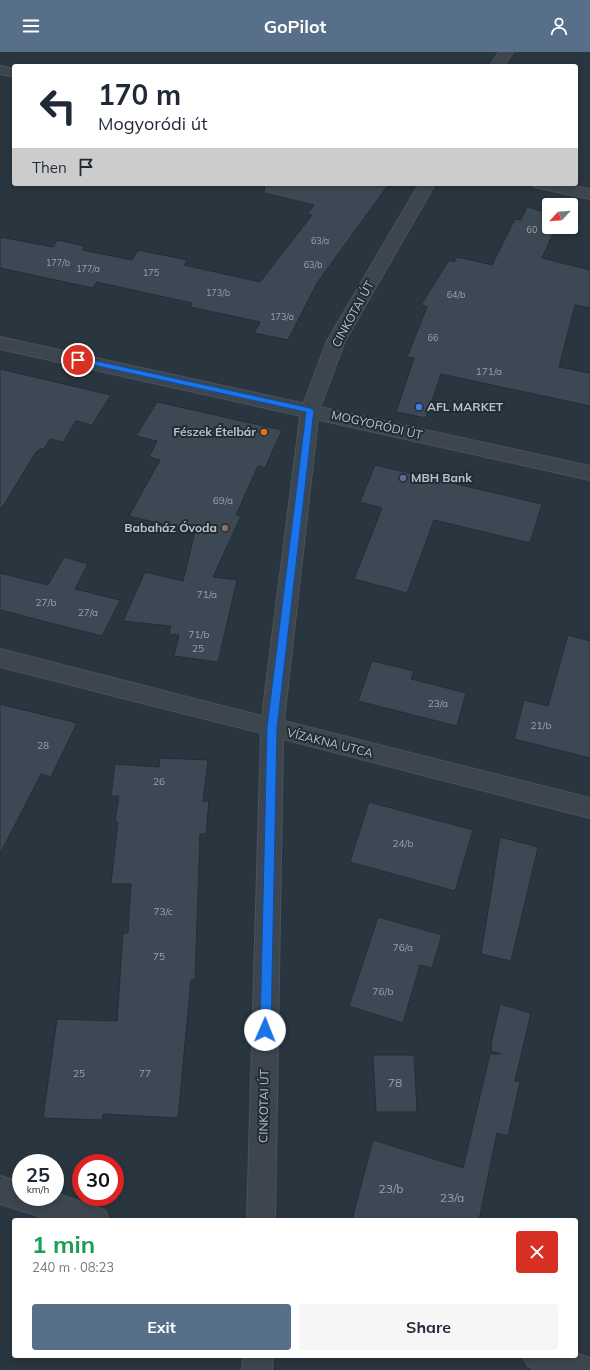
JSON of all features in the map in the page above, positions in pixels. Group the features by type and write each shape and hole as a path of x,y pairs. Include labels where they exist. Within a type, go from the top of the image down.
{"street":[{"path":"498,64 506,52"},
{"path":"0,70 12,73"},
{"name":"CINKOTAI ÚT","path":"261,1218 272,728 310,410 336,341 427,186"},
{"path":"550,186 590,194"},
{"name":"MOGYORÓDI ÚT","path":"0,343 590,472"},
{"name":"VÍZAKNA UTCA","path":"0,658 590,808"},
{"path":"0,1190 12,1194"},
{"path":"51,1206 89,1218"},
{"path":"257,1370 258,1358"},
{"path":"545,1358 584,1370"}],"building":[{"path":"265,186 388,186 317,283 288,340 254,333 260,322 190,307 192,303 97,282 93,288 0,268 0,237 53,247 57,240 85,246 82,250 132,260 138,250 187,260 184,265 260,282 312,215 307,214 314,205 264,193"},
{"path":"527,207 542,211 542,234 553,234 542,258 590,270 590,308 575,305 559,367 590,373 590,406 441,374 426,418 396,412 414,358 407,357 427,307 421,305 449,260 454,262 457,257 492,265 515,219 521,220"},
{"path":"0,369 111,395 92,425 76,421 63,442 50,439 44,449 40,449 36,452 0,511"},
{"path":"157,402 282,430 265,468 258,466 236,515 241,516 213,577 237,580 218,662 174,656 179,635 169,634 171,626 123,621 145,572 183,581 195,532 129,516 160,460 149,457 157,441 136,436"},
{"path":"375,465 542,504 530,543 434,520 407,593 354,579 382,508 360,502"},
{"path":"64,557 88,564 75,589 120,600 102,636 0,610 0,573 48,585"},
{"path":"568,635 590,641 590,758 514,739 524,700 548,706"},
{"path":"372,661 414,671 411,679 466,693 457,726 358,701"},
{"path":"0,704 77,723 51,777 41,774 0,854"},
{"path":"160,758 208,760 203,801 209,801 206,834 200,834 195,980 191,980 178,1118 103,1114 102,1120 43,1118 57,1019 117,1021 123,933 128,933 131,884 111,884 118,822 115,821 119,796 111,796 115,764 159,767"},
{"path":"369,802 473,830 455,891 350,862"},
{"path":"500,837 538,847 511,961 481,954"},
{"path":"378,917 442,935 432,968 420,965 403,1023 349,1006"},
{"path":"500,1004 531,1013 515,1081 520,1082 508,1136 497,1133 479,1218 353,1218 373,1140 463,1168 490,1054 501,1054 491,1051 491,1044"},
{"path":"373,1055 414,1055 417,1112 376,1112"}],"place":[{"name":"AFL MARKET","path":"419,407"},
{"name":"Fészek Ételbár","path":"264,432"},
{"name":"MBH Bank","path":"403,478"},
{"name":"Babaház Óvoda","path":"225,528"}],"route":[{"path":"78,360 310,410 272,728 265,1030"}]}
